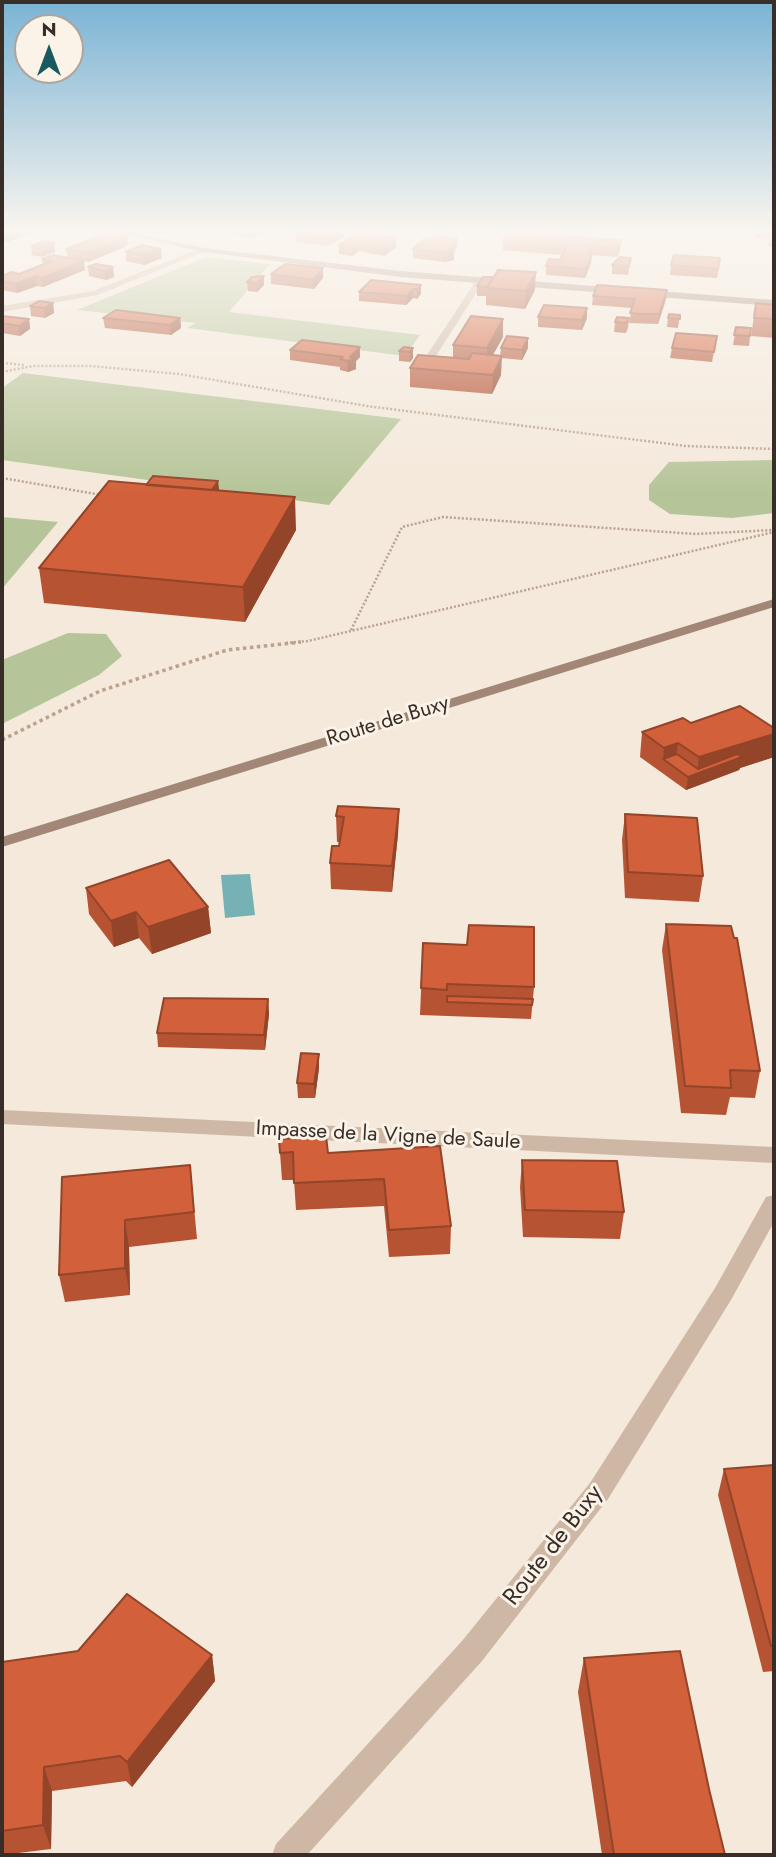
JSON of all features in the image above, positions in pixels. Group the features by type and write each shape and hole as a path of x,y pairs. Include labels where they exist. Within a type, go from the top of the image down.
{"street":[{"path":"426,364 455,319"},
{"name":"Route de Buxy","path":"2,842 774,603"},
{"name":"Impasse de la Vigne de Saule","path":"2,1116 774,1155"},
{"name":"Route de Buxy","path":"287,1855 472,1651 598,1491 723,1293 774,1203"}],"path":[{"path":"2,363 91,366 179,374 367,405 616,438 685,446 774,449"},
{"path":"2,372 33,366"},
{"path":"2,478 111,496"},
{"path":"350,631 402,527 443,517 696,534 774,531"},
{"path":"2,740 100,691 227,650 308,641 774,531"}],"green space":[{"path":"156,319 284,319 420,335 405,356 187,328 196,323"},
{"path":"23,373 401,419 329,505 2,460 2,388"},
{"path":"774,460 774,513 732,518 670,514 649,500 649,485 669,462"},
{"path":"2,517 58,522 2,589"},
{"path":"68,633 106,634 122,656 99,675 2,724 2,660"}],"water":[{"path":"250,874 255,915 225,918 221,875"}],"building":[{"path":"2,319 29,319 19,326 2,323"},
{"path":"109,319 179,319 170,325"},
{"path":"469,319 503,319 487,348 453,345"},
{"path":"616,319 629,319 627,323 615,322"},
{"path":"736,327 751,328 750,336 734,335"},
{"path":"676,333 717,336 714,352 672,348"},
{"path":"507,336 528,338 522,350 501,348"},
{"path":"302,340 360,347 350,357 356,359 347,361 340,359 343,357 290,350"},
{"path":"404,347 413,348 410,352 399,351"},
{"path":"472,353 502,356 493,375 410,368 418,355 469,359"},
{"path":"153,476 218,481 212,490 146,485"},
{"path":"109,481 295,497 243,587 39,568"},
{"path":"740,706 774,728 774,734 699,757 678,743 664,748 642,732 683,718 691,723"},
{"path":"677,754 698,769 737,754 742,757 688,777 663,759"},
{"path":"338,806 399,809 392,866 330,863 332,846 339,846 344,817 336,816"},
{"path":"625,814 697,818 703,876 628,872"},
{"path":"169,860 208,907 148,927 136,912 111,921 86,888"},
{"path":"666,924 731,926 734,938 737,938 760,1071 730,1070 731,1088 685,1086"},
{"path":"469,925 534,927 534,987 447,984 447,990 421,988 423,943 467,945"},
{"path":"447,996 533,999 532,1005 447,1002"},
{"path":"164,998 268,999 264,1035 157,1033"},
{"path":"301,1053 319,1054 314,1084 297,1083"},
{"path":"326,1136 328,1153 440,1146 451,1226 389,1230 384,1179 294,1183 293,1152 280,1153 279,1139"},
{"path":"522,1160 617,1161 624,1212 525,1210"},
{"path":"190,1165 194,1212 125,1220 125,1268 59,1275 62,1177"},
{"path":"774,1465 774,1646 771,1646 724,1469"},
{"path":"127,1594 212,1655 127,1762 120,1756 44,1767 43,1825 2,1831 2,1662 78,1651"},
{"path":"680,1651 725,1855 614,1855 584,1658"}]}
